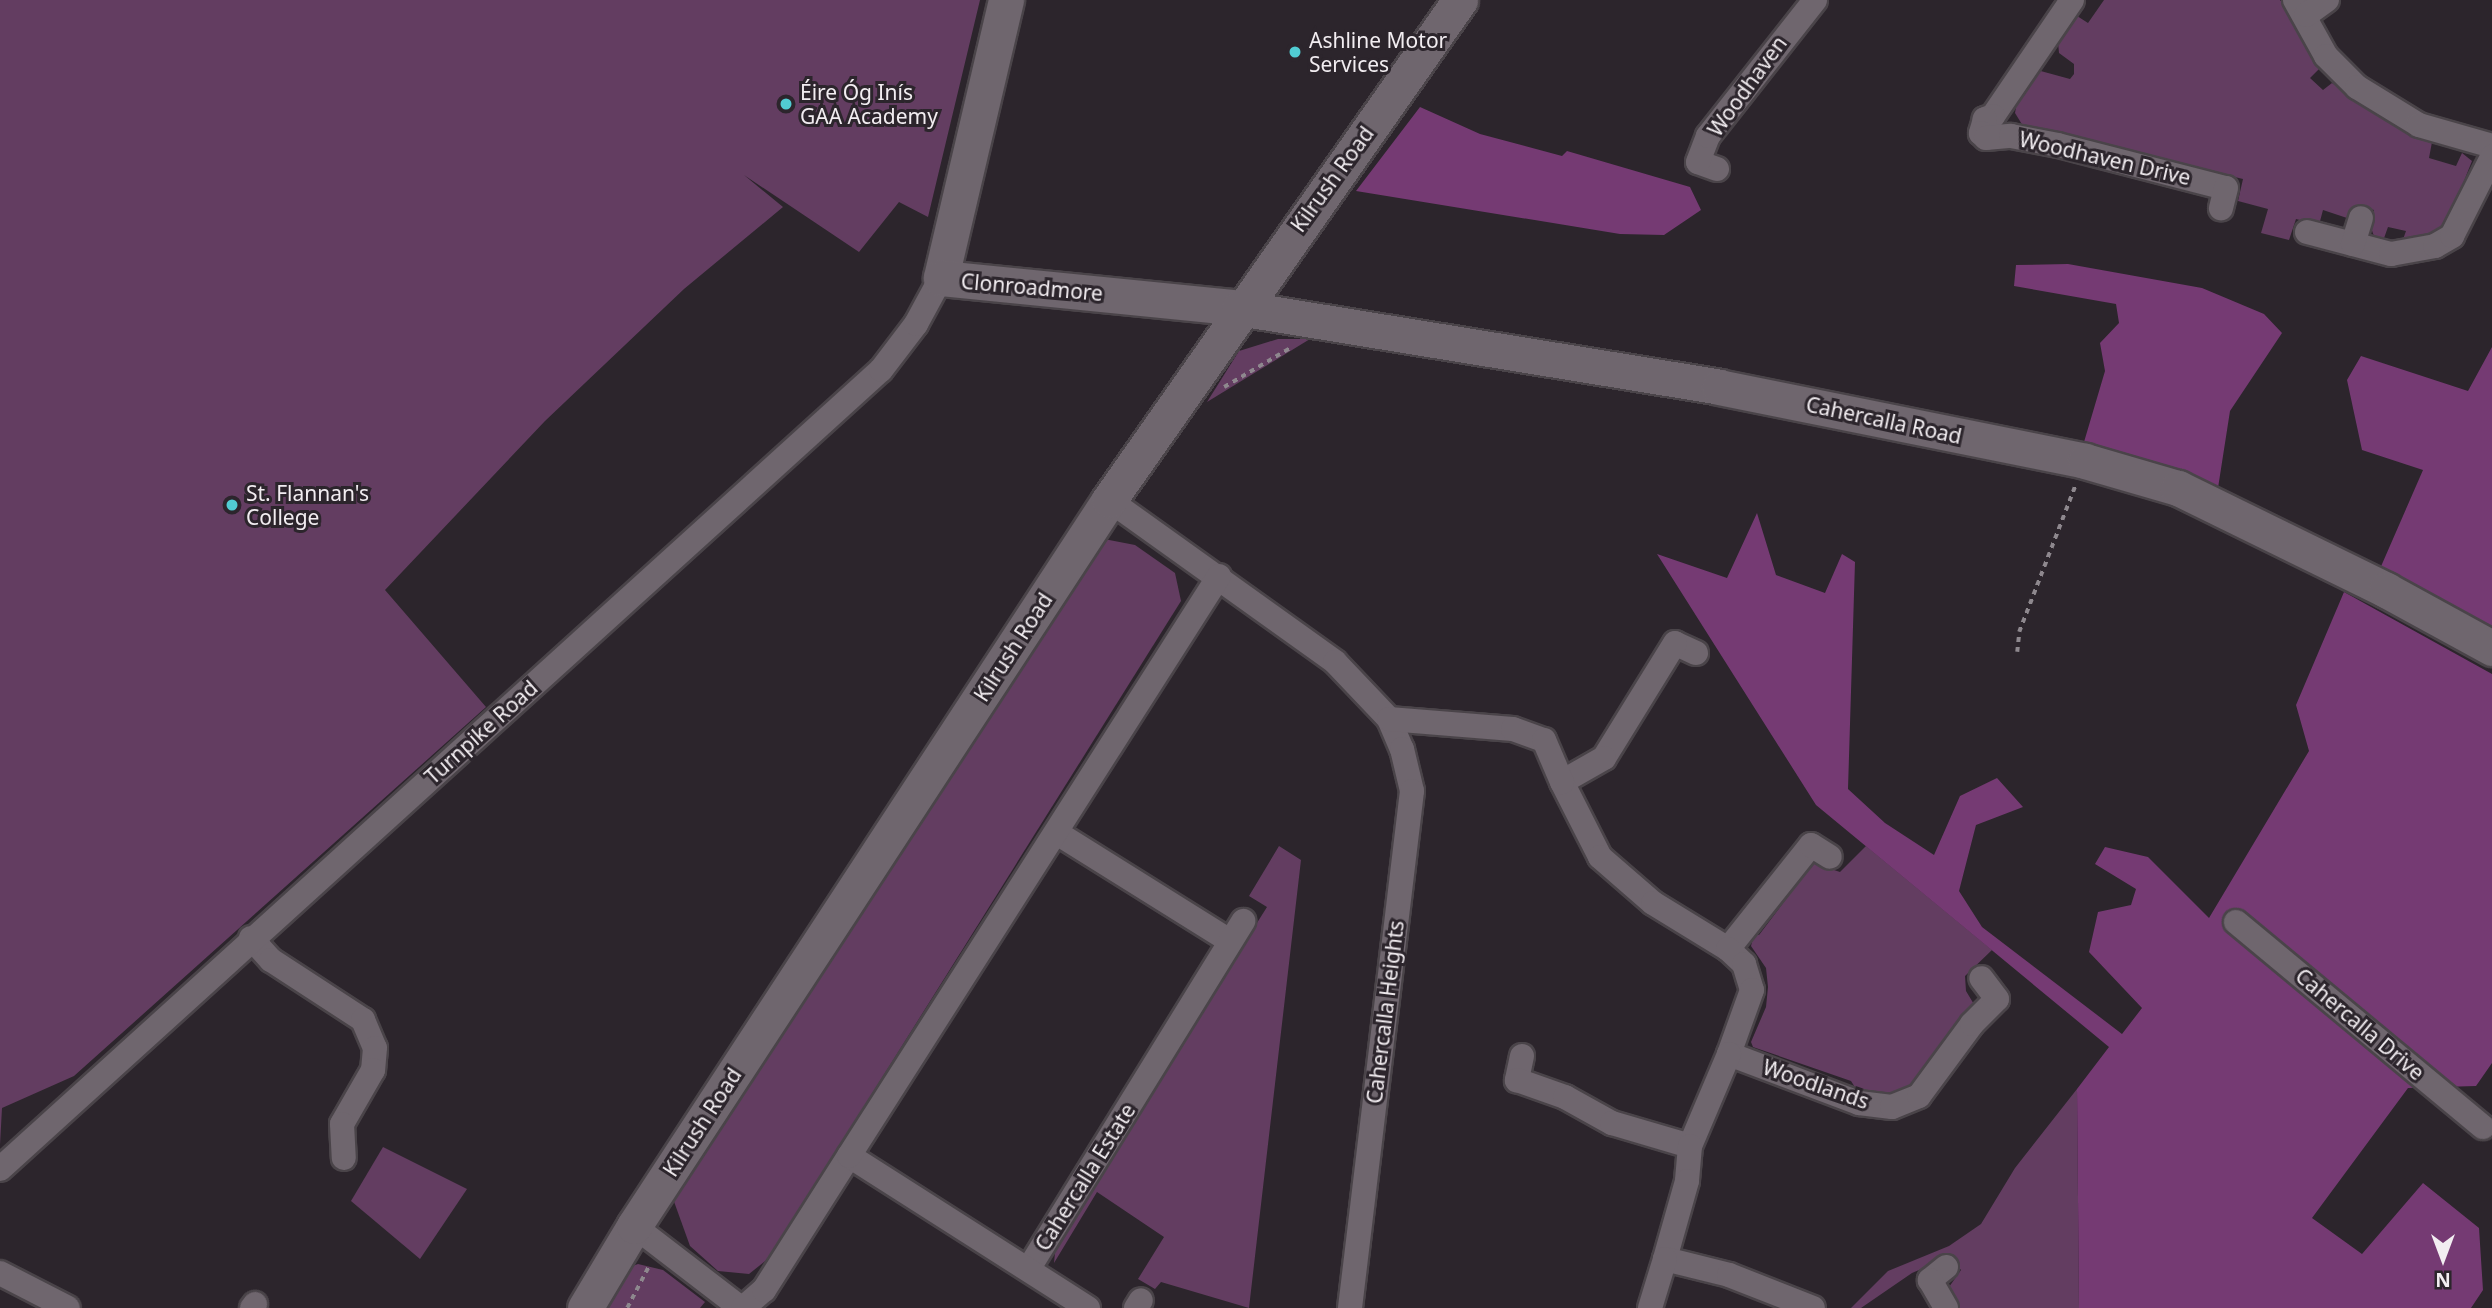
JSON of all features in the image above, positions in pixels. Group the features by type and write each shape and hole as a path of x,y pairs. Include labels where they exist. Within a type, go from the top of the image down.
{"street":[{"name":"Clonroadmore","path":"1006,0 941,278 1240,308"},
{"name":"Kilrush Road","path":"585,1308 634,1226 1109,500 1240,308 1460,0"},
{"name":"Woodhaven","path":"1717,170 1698,162 1708,136 1815,0"},
{"name":"Woodhaven Drive","path":"2073,0 2012,89 1980,125 1986,138 2011,136 2059,145 2226,188 2221,208"},
{"path":"2327,0 2300,7 2326,56 2386,108 2447,136 2492,146"},
{"path":"2307,232 2404,253 2435,246 2452,236 2492,157"},
{"path":"2353,244 2361,218"},
{"name":"Turnpike Road","path":"0,1169 251,938 881,370 930,303 941,278"},
{"name":"Cahercalla Road","path":"1240,308 1719,387 2085,461 2178,488 2386,590 2492,647"},
{"path":"1109,500 1219,576 1335,662 1389,719 1513,729 1544,740 1600,857 1653,903 1728,949 1744,964 1752,990 1729,1054 1690,1146 1687,1181 1650,1308"},
{"path":"634,1226 742,1308 764,1290 1219,576"},
{"path":"1562,782 1604,758 1675,643 1696,653"},
{"name":"Cahercalla Heights","path":"1350,1308 1412,791 1389,719"},
{"name":"Cahercalla Estate","path":"849,1156 1030,1268 1237,931 1057,833"},
{"path":"1728,949 1811,845 1830,857"},
{"name":"Cahercalla Drive","path":"2236,922 2489,1124"},
{"path":"251,938 271,960 363,1020 371,1039 373,1070 342,1124 344,1158"},
{"name":"Woodlands","path":"1729,1054 1860,1102 1892,1107 1920,1096 1972,1024 1997,999 1981,978"},
{"path":"1522,1056 1517,1080 1565,1097 1612,1123 1690,1146"},
{"path":"1665,1259 1729,1275 1813,1308"},
{"path":"1946,1267 1930,1280 1946,1308"},
{"path":"1030,1268 1088,1308"},
{"path":"0,1273 68,1308"}],"path":[{"path":"2017,652 2019,632 2085,461"}],"shaded area":[{"name":"St. Flannan's College","path":"0,0 980,0 928,217 899,202 859,252 744,175 783,207 684,289 545,421 385,590 486,707 74,1076 2,1108 0,1145"},
{"path":"2104,0 2280,0 2295,18 2320,68 2310,78 2323,90 2332,83 2386,120 2432,142 2429,158 2456,166 2462,153 2472,161 2446,226 2420,242 2401,245 2406,231 2388,227 2383,241 2375,239 2370,225 2374,210 2357,205 2350,219 2323,210 2319,225 2296,219 2289,240 2261,233 2268,209 2238,201 2243,179 2023,126 2015,113 2018,96 2037,70 2070,79 2074,74 2074,64 2059,53 2058,42 2074,14 2088,23"},
{"path":"1420,107 1480,134 1562,156 1567,151 1690,187 1701,210 1664,235 1620,234 1356,191"},
{"path":"2068,264 2202,288 2264,314 2282,333 2230,411 2218,488 2084,442 2105,371 2100,343 2119,323 2116,304 2014,286 2016,265"},
{"path":"1278,339 1310,339 1207,402 1239,351"},
{"path":"2492,347 2492,632 2379,571 2423,470 2362,450 2347,380 2361,356 2468,391"},
{"path":"1757,513 1776,575 1825,593 1842,554 1855,562 1848,789 1885,823 1934,855 1960,796 1997,778 2023,807 1976,825 1959,891 1982,927 2122,1034 2142,1008 2089,952 2098,912 2131,905 2136,889 2095,864 2105,847 2148,857 2209,918 2309,751 2296,705 2344,592 2492,674 2492,1063 2476,1086 2408,1088 2312,1218 2362,1254 2423,1183 2479,1228 2483,1290 2471,1308 2079,1308 2077,1089 2109,1047 1816,805 1657,554 1727,578"},
{"path":"1104,539 1135,545 1175,573 1181,601 769,1258 749,1274 718,1271 690,1246 672,1196"},
{"path":"1279,846 1301,860 1249,1308 1161,1282 1155,1289 1138,1279 1164,1237 1097,1192 1054,1263 1056,1242 1267,907 1249,896"},
{"path":"1866,846 1992,950 1965,976 1966,991 1975,1006 1919,1074 1922,1080 1892,1094 1858,1092 1851,1081 1753,1047 1751,1042 1766,1007 1768,987 1766,968 1751,946 1754,935 1759,935 1805,874 1807,861 1840,872"},
{"path":"2077,1089 2079,1308 1956,1308 1949,1287 1961,1270 1949,1257 1912,1273 1861,1308 1851,1308 1888,1271 1949,1246 1981,1224 2015,1168"},
{"path":"383,1147 467,1189 420,1259 351,1201"},
{"path":"638,1264 663,1270 705,1302 700,1308 603,1308 624,1269"}],"place":[{"name":"Ashline Motor Services","path":"1295,52"},
{"name":"Éire Óg Inís GAA Academy","path":"786,104"},
{"name":"St. Flannan's College","path":"232,505"}]}
